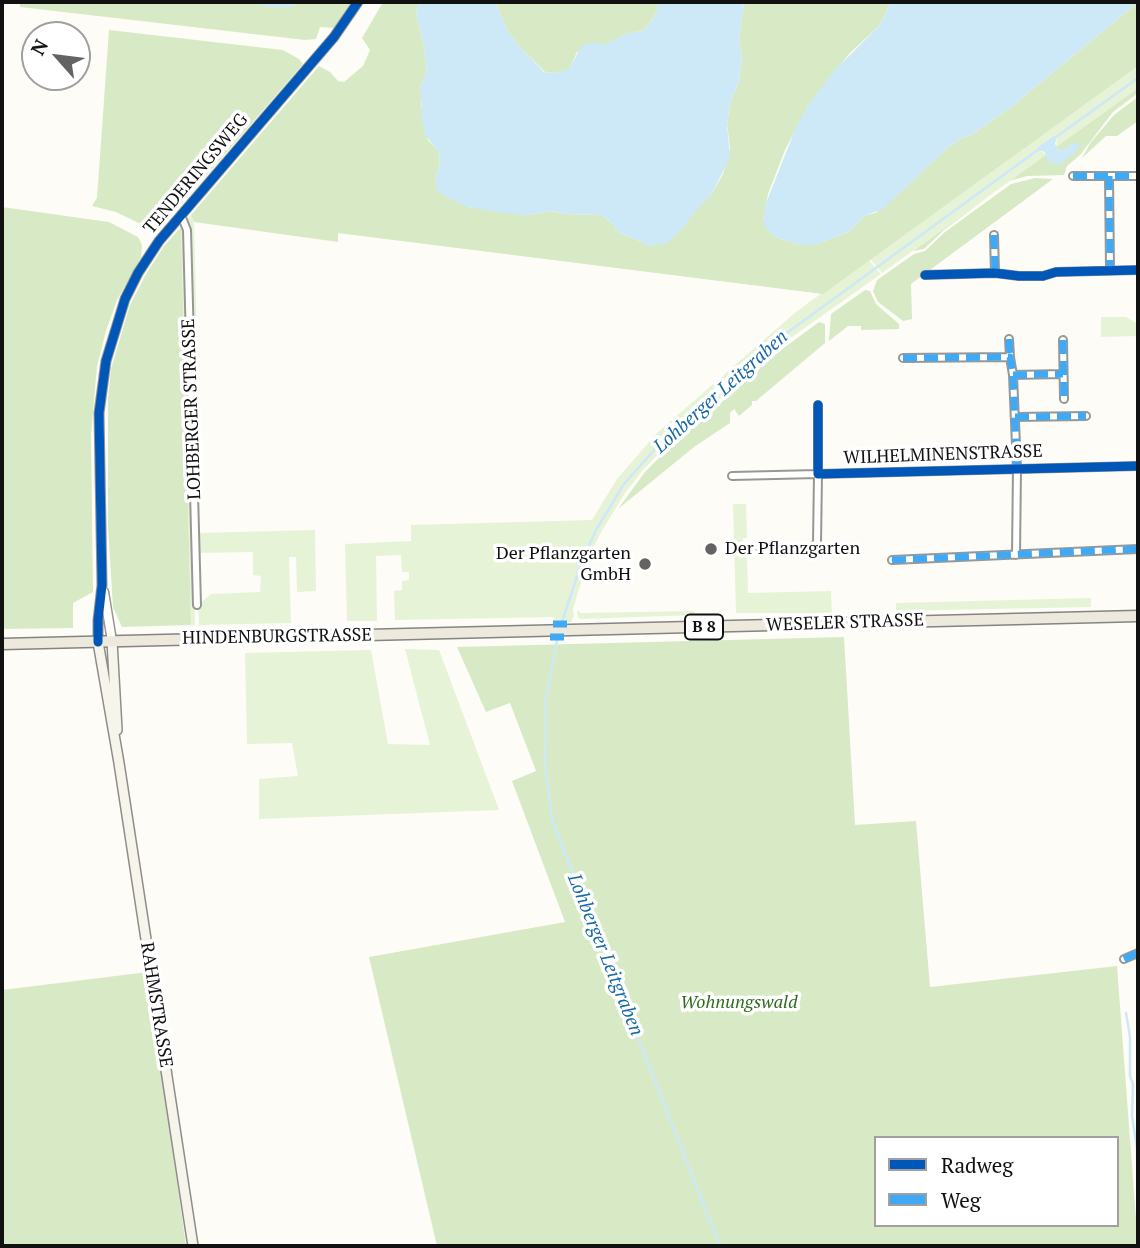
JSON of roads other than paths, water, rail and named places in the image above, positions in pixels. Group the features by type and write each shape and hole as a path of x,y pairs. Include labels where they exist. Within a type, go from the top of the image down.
{"main road":[{"name":"WESELER STRASSE","path":"552,630 1138,616"},
{"name":"HINDENBURGSTRASSE","path":"2,644 552,630"},
{"name":"RAHMSTRASSE","path":"112,641 119,763"},
{"name":"RAHMSTRASSE","path":"98,642 193,1246"}],"street":[{"name":"TENDERINGSWEG","path":"98,642 102,585 99,414 106,361 125,299 159,241 345,24 358,2"},
{"path":"1073,176 1138,176"},
{"path":"1109,176 1110,270"},
{"name":"LOHBERGER STRASSE","path":"181,215 187,230 197,605"},
{"path":"994,235 995,272"},
{"path":"925,275 995,272 1043,276 1056,272 1138,270"},
{"path":"1009,338 1017,469 1016,555"},
{"path":"1063,340 1064,399"},
{"path":"903,358 1010,356"},
{"path":"1013,375 1063,374"},
{"name":"WILHELMINENSTRASSE","path":"758,546 774,552 808,551 817,542 818,405"},
{"path":"1015,417 1086,416"},
{"name":"WILHELMINENSTRASSE","path":"732,476 1138,466"},
{"path":"892,560 1138,549"},
{"name":"TENDERINGSWEG","path":"102,585 112,641"},
{"path":"1124,959 1138,953"}],"water":[{"path":"249,2 299,2 290,7 271,7"},
{"path":"420,2 495,2 508,32 520,47 544,72 557,73 569,69 582,45 597,42 604,45 626,34 644,30 654,17 660,2 744,2 739,38 742,59 739,81 730,103 727,124 730,158 712,193 667,243 650,246 616,231 613,224 601,215 551,211 528,215 503,213 467,207 438,192 435,179 440,165 439,155 425,135 421,114 420,88 427,71 416,13"},
{"path":"891,2 1138,2 1011,107 946,149 883,209 866,215 848,232 815,245 800,245 776,237 767,230 763,220 766,203 797,125 835,70 880,25"},
{"path":"1057,136 1055,144 1059,151 1077,142 1079,145 1077,151 1059,165 1047,161 1045,152 1038,150 1038,147"}],"waterway":[{"name":"Lohberger Leitgraben","path":"1056,137 1138,78"},
{"name":"Lohberger Leitgraben","path":"560,628 581,564 596,530 624,484 662,441 780,338 1039,149"},
{"name":"Lohberger Leitgraben","path":"558,635 546,700 545,761 552,820 720,1246"},
{"path":"1126,1013 1130,1037 1130,1076 1133,1084 1132,1116 1137,1148 1138,1217"}],"place":[{"name":"Der Pflanzgarten","path":"711,549"},
{"name":"Der Pflanzgarten GmbH","path":"645,564"}],"park label":[{"name":"Wohnungswald","path":"739,1003"}]}
